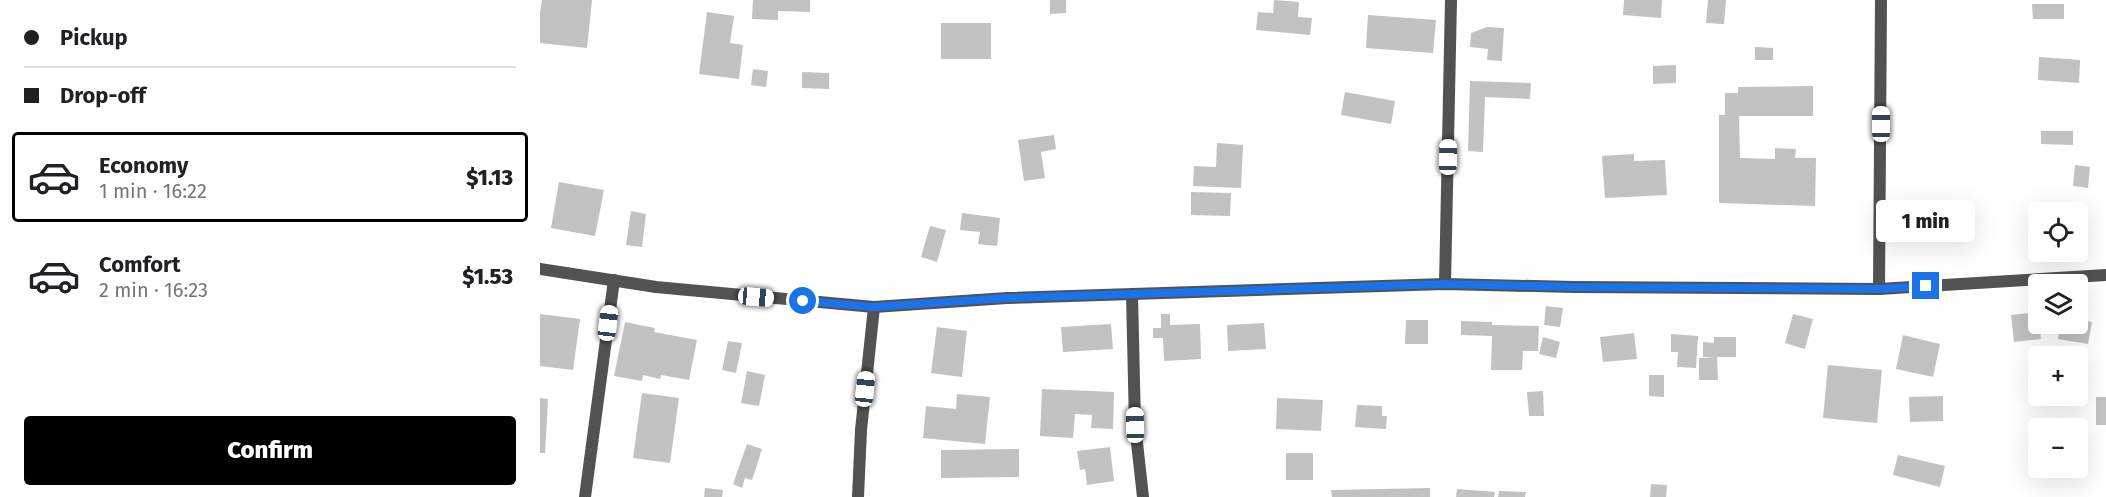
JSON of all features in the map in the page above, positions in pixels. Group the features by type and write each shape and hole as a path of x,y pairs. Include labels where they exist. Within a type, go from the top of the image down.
{"street":[{"path":"1445,284 1451,0"},
{"path":"1879,289 1881,0"},
{"path":"540,269 656,287 874,307 1007,298 1445,284 1879,289 2106,275"},
{"path":"585,497 614,280"},
{"path":"1132,294 1135,425 1143,497"},
{"path":"858,497 861,430 874,307"}],"building":[{"path":"542,0 592,0 587,48 540,43"},
{"path":"753,0 810,0 810,12 778,11 778,20 752,19"},
{"path":"1050,0 1066,0 1066,13 1050,14"},
{"path":"1274,0 1299,2 1298,17 1312,18 1310,35 1256,30 1258,12 1273,13"},
{"path":"1624,0 1662,0 1661,18 1623,15"},
{"path":"1708,0 1726,0 1724,24 1706,23"},
{"path":"2032,4 2064,4 2064,19 2033,19"},
{"path":"707,12 734,16 730,43 743,45 739,79 699,74"},
{"path":"1368,15 1436,20 1433,53 1366,48"},
{"path":"941,23 991,23 991,59 941,59"},
{"path":"1487,27 1504,28 1502,61 1487,60 1488,49 1470,47 1471,33"},
{"path":"1755,47 1773,48 1773,60 1755,60"},
{"path":"2039,57 2080,60 2079,83 2038,80"},
{"path":"1676,65 1676,83 1653,84 1653,66"},
{"path":"753,69 768,71 766,87 751,85"},
{"path":"802,72 829,73 829,89 802,88"},
{"path":"1470,81 1531,83 1530,99 1485,97 1483,152 1468,151"},
{"path":"1813,86 1813,116 1739,116 1740,158 1775,159 1775,148 1796,149 1795,158 1816,158 1815,206 1719,203 1719,115 1725,115 1725,93 1738,93 1738,87"},
{"path":"1345,92 1395,101 1391,124 1341,115"},
{"path":"2041,131 2073,131 2073,145 2041,144"},
{"path":"1054,135 1056,149 1041,152 1045,178 1024,181 1018,140"},
{"path":"1217,143 1243,145 1241,188 1193,186 1194,166 1216,167"},
{"path":"1634,154 1634,161 1665,160 1667,195 1605,198 1602,156"},
{"path":"2075,165 2090,167 2088,188 2073,186"},
{"path":"559,182 604,190 595,236 551,228"},
{"path":"1191,192 1231,193 1230,216 1191,215"},
{"path":"631,211 646,214 642,247 626,245"},
{"path":"962,213 1000,218 997,246 978,244 980,232 960,230"},
{"path":"930,226 946,230 937,262 921,257"},
{"path":"1546,306 1563,308 1560,327 1544,325"},
{"path":"2028,313 2028,334 2040,334 2041,339 2014,342 2011,315"},
{"path":"540,314 580,319 573,370 540,366"},
{"path":"1161,314 1170,314 1170,325 1200,324 1201,359 1164,361 1163,338 1153,338 1153,328 1161,328"},
{"path":"1793,314 1813,319 1805,349 1785,343"},
{"path":"1406,320 1428,320 1428,344 1405,344"},
{"path":"1461,321 1492,322 1492,325 1539,326 1538,351 1523,351 1522,370 1491,370 1492,336 1461,335"},
{"path":"2088,321 2092,322 2088,344 2058,339 2059,334 2088,334"},
{"path":"625,322 655,328 654,332 697,340 689,380 661,375 660,379 643,375 642,381 614,376"},
{"path":"1264,323 1266,349 1228,351 1227,325"},
{"path":"1111,324 1113,349 1063,352 1061,327"},
{"path":"937,327 967,331 962,377 931,373"},
{"path":"1634,333 1637,359 1603,362 1600,337"},
{"path":"1671,334 1698,336 1696,368 1677,367 1678,352 1671,352"},
{"path":"1903,335 1940,344 1933,377 1896,369"},
{"path":"1543,337 1560,342 1556,358 1539,354"},
{"path":"1714,337 1736,337 1736,357 1717,357 1718,380 1699,380 1699,358 1715,358 1703,357 1703,342 1714,343"},
{"path":"728,341 742,343 736,373 722,370"},
{"path":"1828,365 1882,370 1877,423 1823,418"},
{"path":"747,371 765,375 759,406 741,403"},
{"path":"1649,375 1664,375 1664,397 1649,396"},
{"path":"1042,389 1114,392 1113,429 1091,428 1092,415 1075,414 1073,438 1040,436"},
{"path":"1543,391 1544,416 1529,416 1527,392"},
{"path":"642,393 679,398 670,463 633,458"},
{"path":"957,394 990,397 985,444 923,438 926,406 956,409"},
{"path":"1943,396 1943,421 1910,422 1909,397"},
{"path":"2096,397 2106,397 2106,425 2096,425"},
{"path":"540,398 548,399 545,453 540,453"},
{"path":"1277,398 1323,400 1321,431 1276,429"},
{"path":"1357,405 1382,406 1382,416 1387,416 1386,429 1355,427"},
{"path":"747,444 762,449 752,480 745,478 742,488 733,484"},
{"path":"1110,447 1114,481 1087,485 1085,469 1080,470 1077,451"},
{"path":"1019,449 1019,477 941,478 941,450"},
{"path":"1286,453 1313,453 1313,480 1286,480"},
{"path":"1898,455 1945,466 1940,487 1893,475"},
{"path":"1651,484 1667,485 1666,497 1650,497"},
{"path":"705,488 723,490 722,497 704,497"},
{"path":"1430,488 1430,497 1332,497 1331,490"},
{"path":"1457,489 1495,492 1494,497 1456,497"},
{"path":"1499,491 1526,492 1525,497 1498,497"}],"route":[{"path":"803,301 874,307 1007,298 1445,284 1879,289 1926,286"}]}
